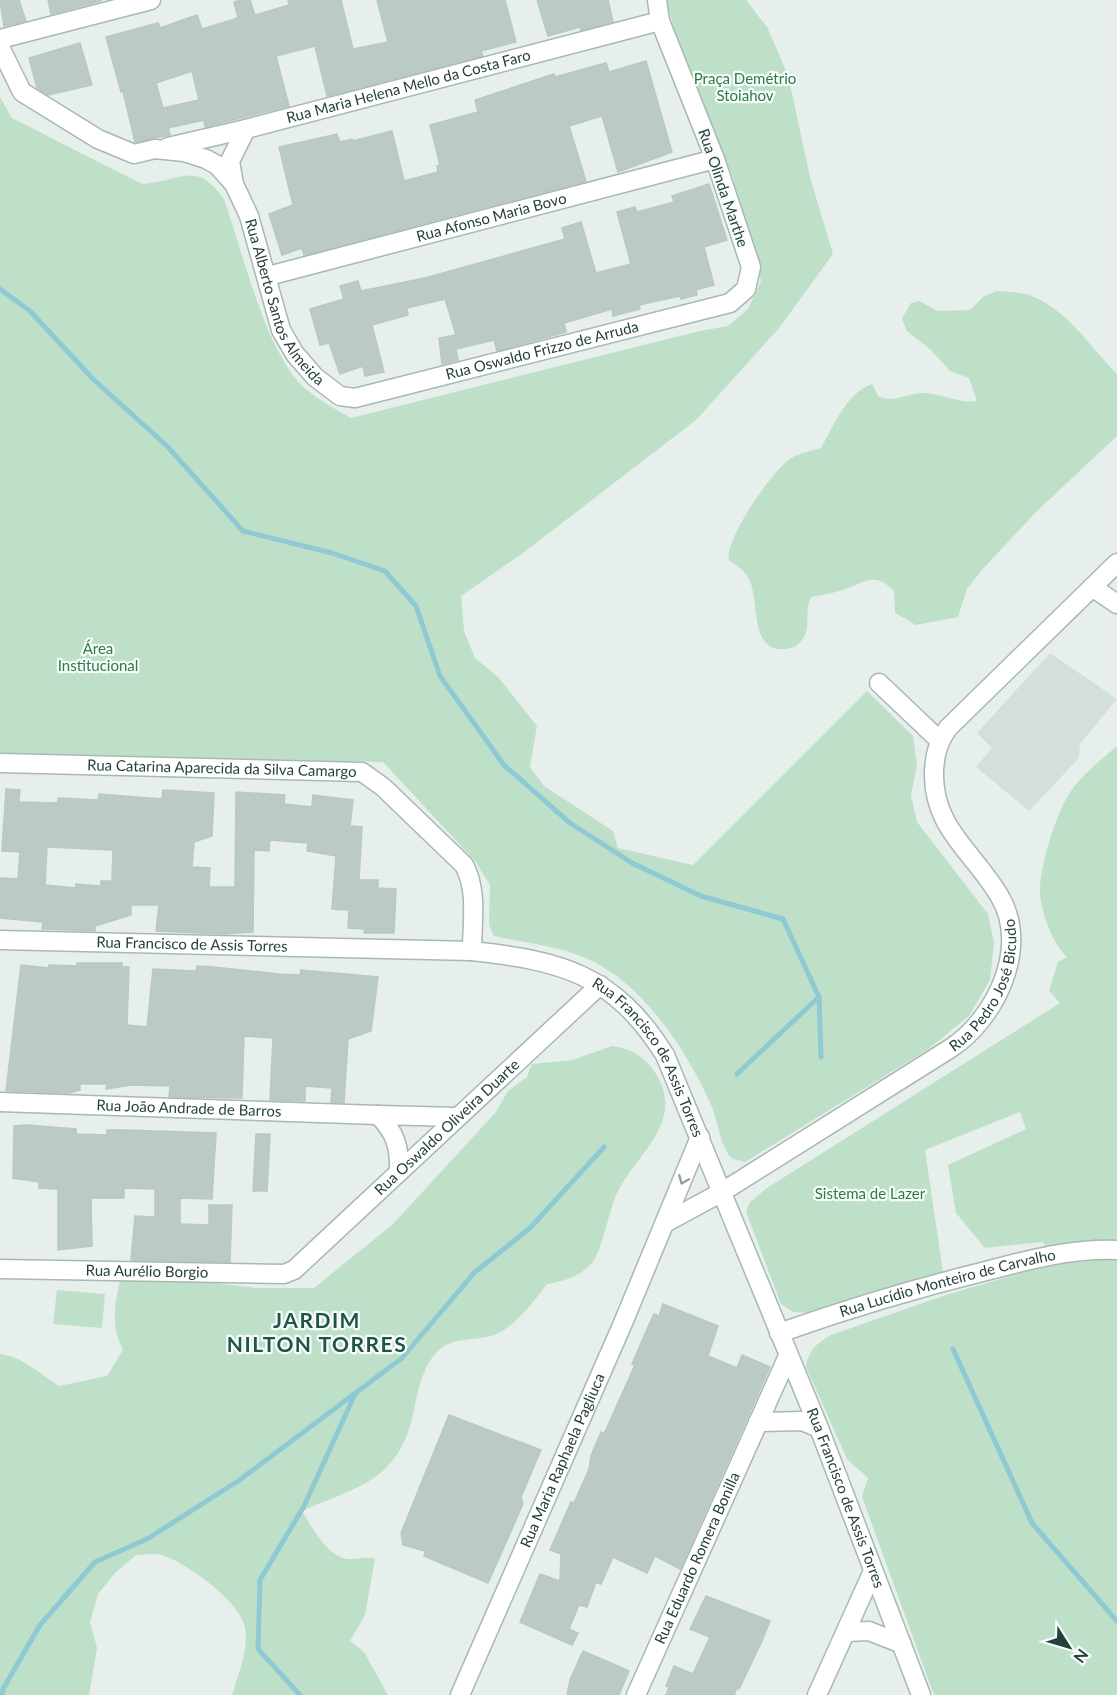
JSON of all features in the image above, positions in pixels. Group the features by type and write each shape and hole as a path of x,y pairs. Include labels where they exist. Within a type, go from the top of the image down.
{"street":[{"path":"0,39 151,0"},
{"name":"Rua Olinda Marthe","path":"657,0 660,21 715,159 751,267 746,289 730,303"},
{"name":"Rua Maria Helena Mello da Costa Faro","path":"155,149 246,129 660,21"},
{"name":"Rua Alberto Santos Almeida","path":"0,46 22,93 115,148 134,154 155,149 184,152 217,165 234,184"},
{"name":"Rua Alberto Santos Almeida","path":"246,129 230,161 234,184 249,216 268,276 281,330 295,354 315,377 340,396 355,398"},
{"name":"Rua Afonso Maria Bovo","path":"268,276 715,159"},
{"name":"Rua Oswaldo Frizzo de Arruda","path":"355,398 730,303"},
{"path":"879,683 939,740 963,713 1117,563"},
{"path":"1092,587 1117,604"},
{"name":"Rua Pedro José Bicudo","path":"722,1192 968,1037 994,1002 1007,963 1010,941 1007,919 1001,898 947,827 938,807 933,788 939,740"},
{"name":"Rua Catarina Aparecida da Silva Camargo","path":"0,763 362,772 383,787 464,865 471,879 473,891 472,951"},
{"name":"Rua Francisco de Assis Torres","path":"0,940 472,951 529,957 580,974 600,985 632,1011 650,1032 664,1055 700,1137 819,1428 921,1695"},
{"name":"Rua Oswaldo Oliveira Duarte","path":"294,1270 600,985"},
{"name":"Rua João Andrade de Barros","path":"0,1102 457,1117"},
{"path":"378,1114 391,1129 400,1152 399,1172"},
{"name":"Rua Maria Raphaela Pagliuca","path":"460,1695 665,1223 700,1137"},
{"path":"665,1223 722,1192"},
{"name":"Rua Lucídio Monteiro de Carvalho","path":"779,1333 944,1281 1036,1258 1117,1250"},
{"name":"Rua Aurélio Borgio","path":"0,1269 273,1276 294,1270"},
{"name":"Rua Eduardo Romera Bonilla","path":"636,1695 788,1356"},
{"path":"758,1422 802,1421 819,1428"},
{"path":"817,1695 873,1571"},
{"path":"846,1632 869,1632 902,1644"}],"shaded area":[{"path":"1050,653 1117,699 1080,744 1079,758 1029,811 976,767 992,748 977,733"}],"green space":[{"path":"666,0 746,0 767,27 788,75 810,177 833,254 779,328 696,420 523,553 461,596 464,631 475,658 498,677 537,726 530,767 544,786 613,831 618,848 693,865 867,691 913,736 917,766 911,795 917,822 988,914 994,943 990,980 969,1016 927,1050 745,1162 728,1155 712,1107 694,1070 659,1018 631,988 600,965 586,958 556,948 494,936 489,925 490,885 475,861 383,762 0,754 0,97 12,118 142,184 196,176 214,187 224,199 263,317 283,360 295,378 307,390 351,418 728,326 748,309 761,281 733,178 679,44"},
{"path":"997,291 1025,294 1047,304 1079,331 1117,374 1117,436 1036,512 981,571 967,589 958,617 916,625 895,613 894,591 887,584 868,580 836,592 811,597 806,632 796,646 785,649 774,648 766,643 758,623 749,579 729,560 729,550 734,537 751,506 772,477 790,459 821,448 848,402 863,388 872,384 878,396 890,399 925,393 970,402 977,401 969,378 950,371 931,350 907,331 902,319 911,303 919,301 938,311 970,310 983,297"},
{"name":"Sistema de Lazer","path":"1117,746 1117,1695 934,1695 862,1497 868,1478 847,1459 806,1367 814,1348 831,1335 946,1295 1055,1263 1043,1242 985,1248 956,1213 948,1165 1026,1129 1020,1112 925,1150 943,1272 809,1313 793,1312 781,1304 746,1212 750,1202 767,1188 1060,1003 1049,991 1058,962 1067,957 1052,936 1043,910 1040,894 1042,869 1055,824 1067,797 1083,777"},
{"path":"612,1046 636,1054 650,1065 663,1089 665,1105 662,1121 655,1136 617,1193 599,1249 592,1263 571,1278 547,1284 531,1305 499,1333 451,1343 438,1351 428,1363 422,1379 407,1434 387,1467 359,1487 302,1511 320,1540 339,1556 347,1559 375,1559 365,1615 350,1641 364,1652 388,1695 232,1695 246,1644 245,1627 241,1617 223,1595 198,1575 174,1560 154,1554 136,1555 115,1573 98,1594 90,1622 97,1648 89,1695 0,1695 0,1354 16,1358 59,1386 107,1376 123,1350 115,1324 116,1299 120,1281 206,1282 256,1288 314,1288 393,1224 496,1112 508,1091 527,1077 532,1064 572,1060"},
{"path":"57,1290 105,1294 102,1328 53,1324"}],"building":[{"path":"0,0 19,0 26,21 4,26"},
{"path":"48,0 101,0 101,1 51,14"},
{"path":"250,0 255,15 289,5 288,0 341,0 353,49 388,42 377,0 505,0 516,42 481,51 483,56 327,96 315,46 276,56 289,106 205,127 204,120 168,128 170,135 135,142 123,91 121,92 106,37 158,23 160,28 197,15 202,29 238,18 234,2","holes":["192,71 199,100 163,108 156,83"]},
{"path":"537,0 608,0 613,22 581,30 580,27 548,36"},
{"path":"80,43 92,85 48,95 37,88 29,58"},
{"path":"646,61 672,152 618,172 602,116 569,126 586,181 304,255 302,248 282,255 269,214 293,205 279,147 337,134 340,142 392,131 404,181 438,172 437,166 440,165 430,125 478,112 475,100 554,74 555,77 606,63 609,72"},
{"path":"709,184 727,240 704,247 714,285 696,290 697,295 681,299 680,296 639,305 640,309 613,316 612,309 564,323 566,332 497,351 494,340 456,349 458,360 442,364 439,338 456,335 445,299 407,308 408,315 372,325 384,372 365,376 363,366 340,374 329,343 320,345 310,309 344,299 340,286 358,281 361,291 425,278 565,239 562,228 581,222 596,273 631,264 617,212 635,207 637,212 674,202 672,196"},
{"path":"6,789 20,790 19,802 58,803 58,798 98,800 99,794 162,799 163,790 214,793 212,836 194,842 192,867 210,868 209,887 235,887 236,792 285,795 284,804 312,807 313,795 353,800 350,826 362,827 359,880 378,880 378,888 396,889 394,933 364,933 365,929 348,928 349,910 332,909 336,856 307,851 308,843 270,840 269,851 254,850 253,932 223,934 156,931 159,905 131,905 131,915 95,926 95,931 42,929 43,922 0,918 0,878 18,879 20,852 2,851","holes":["47,847 113,850 112,881 101,881 101,886 76,884 76,888 45,885"]},
{"path":"77,963 122,963 122,967 129,967 127,1025 147,1027 153,969 196,971 197,966 279,974 300,975 301,970 378,977 371,1031 348,1039 344,1103 331,1102 332,1088 305,1086 305,1101 270,1100 273,1038 244,1036 242,1098 169,1097 170,1086 131,1085 106,1089 107,1084 80,1084 80,1090 69,1093 6,1091 21,965 49,968 49,965 77,966"},
{"path":"14,1126 76,1129 76,1134 107,1135 107,1130 216,1133 212,1199 180,1198 180,1224 209,1225 209,1205 232,1205 230,1262 131,1260 135,1216 155,1217 155,1189 124,1188 124,1198 91,1198 92,1246 58,1250 58,1189 39,1188 39,1182 13,1178"},
{"path":"256,1134 270,1134 267,1191 253,1191"},
{"path":"663,1304 718,1326 708,1356 737,1368 742,1355 770,1367 680,1569 655,1556 647,1573 613,1557 601,1584 596,1582 587,1607 579,1605 569,1629 578,1633 572,1645 520,1622 540,1574 560,1581 561,1554 550,1550 571,1502 574,1503 589,1469 591,1456 601,1432 604,1434 635,1365 632,1364 648,1327 654,1314 659,1316"},
{"path":"449,1415 541,1450 521,1497 523,1504 488,1583 424,1556 425,1551 403,1545 401,1533"},
{"path":"706,1596 770,1621 762,1641 734,1695 666,1695 669,1687 666,1686 674,1666 693,1674 710,1637 690,1629"},
{"path":"583,1651 629,1671 619,1695 567,1695 570,1680"}],"waterway":[{"path":"0,289 30,311 93,379 167,446 243,531 332,553 385,571 416,606 440,676 504,765 570,823 632,863 701,896 783,919 819,997 821,1057"},
{"path":"737,1074 819,997"},
{"path":"2,1695 3,1689 40,1625 95,1562 147,1539 238,1481 402,1358 474,1273 530,1228 604,1147"},
{"path":"953,1349 1032,1523 1117,1621"},
{"path":"300,1695 258,1649 260,1580 304,1506 355,1394"}],"district":[{"name":"JARDIM NILTON TORRES","path":"317,1333"}],"park label":[{"name":"Praça Demétrio Stoiahov","path":"745,88"},
{"name":"Área Institucional","path":"98,658"}]}
